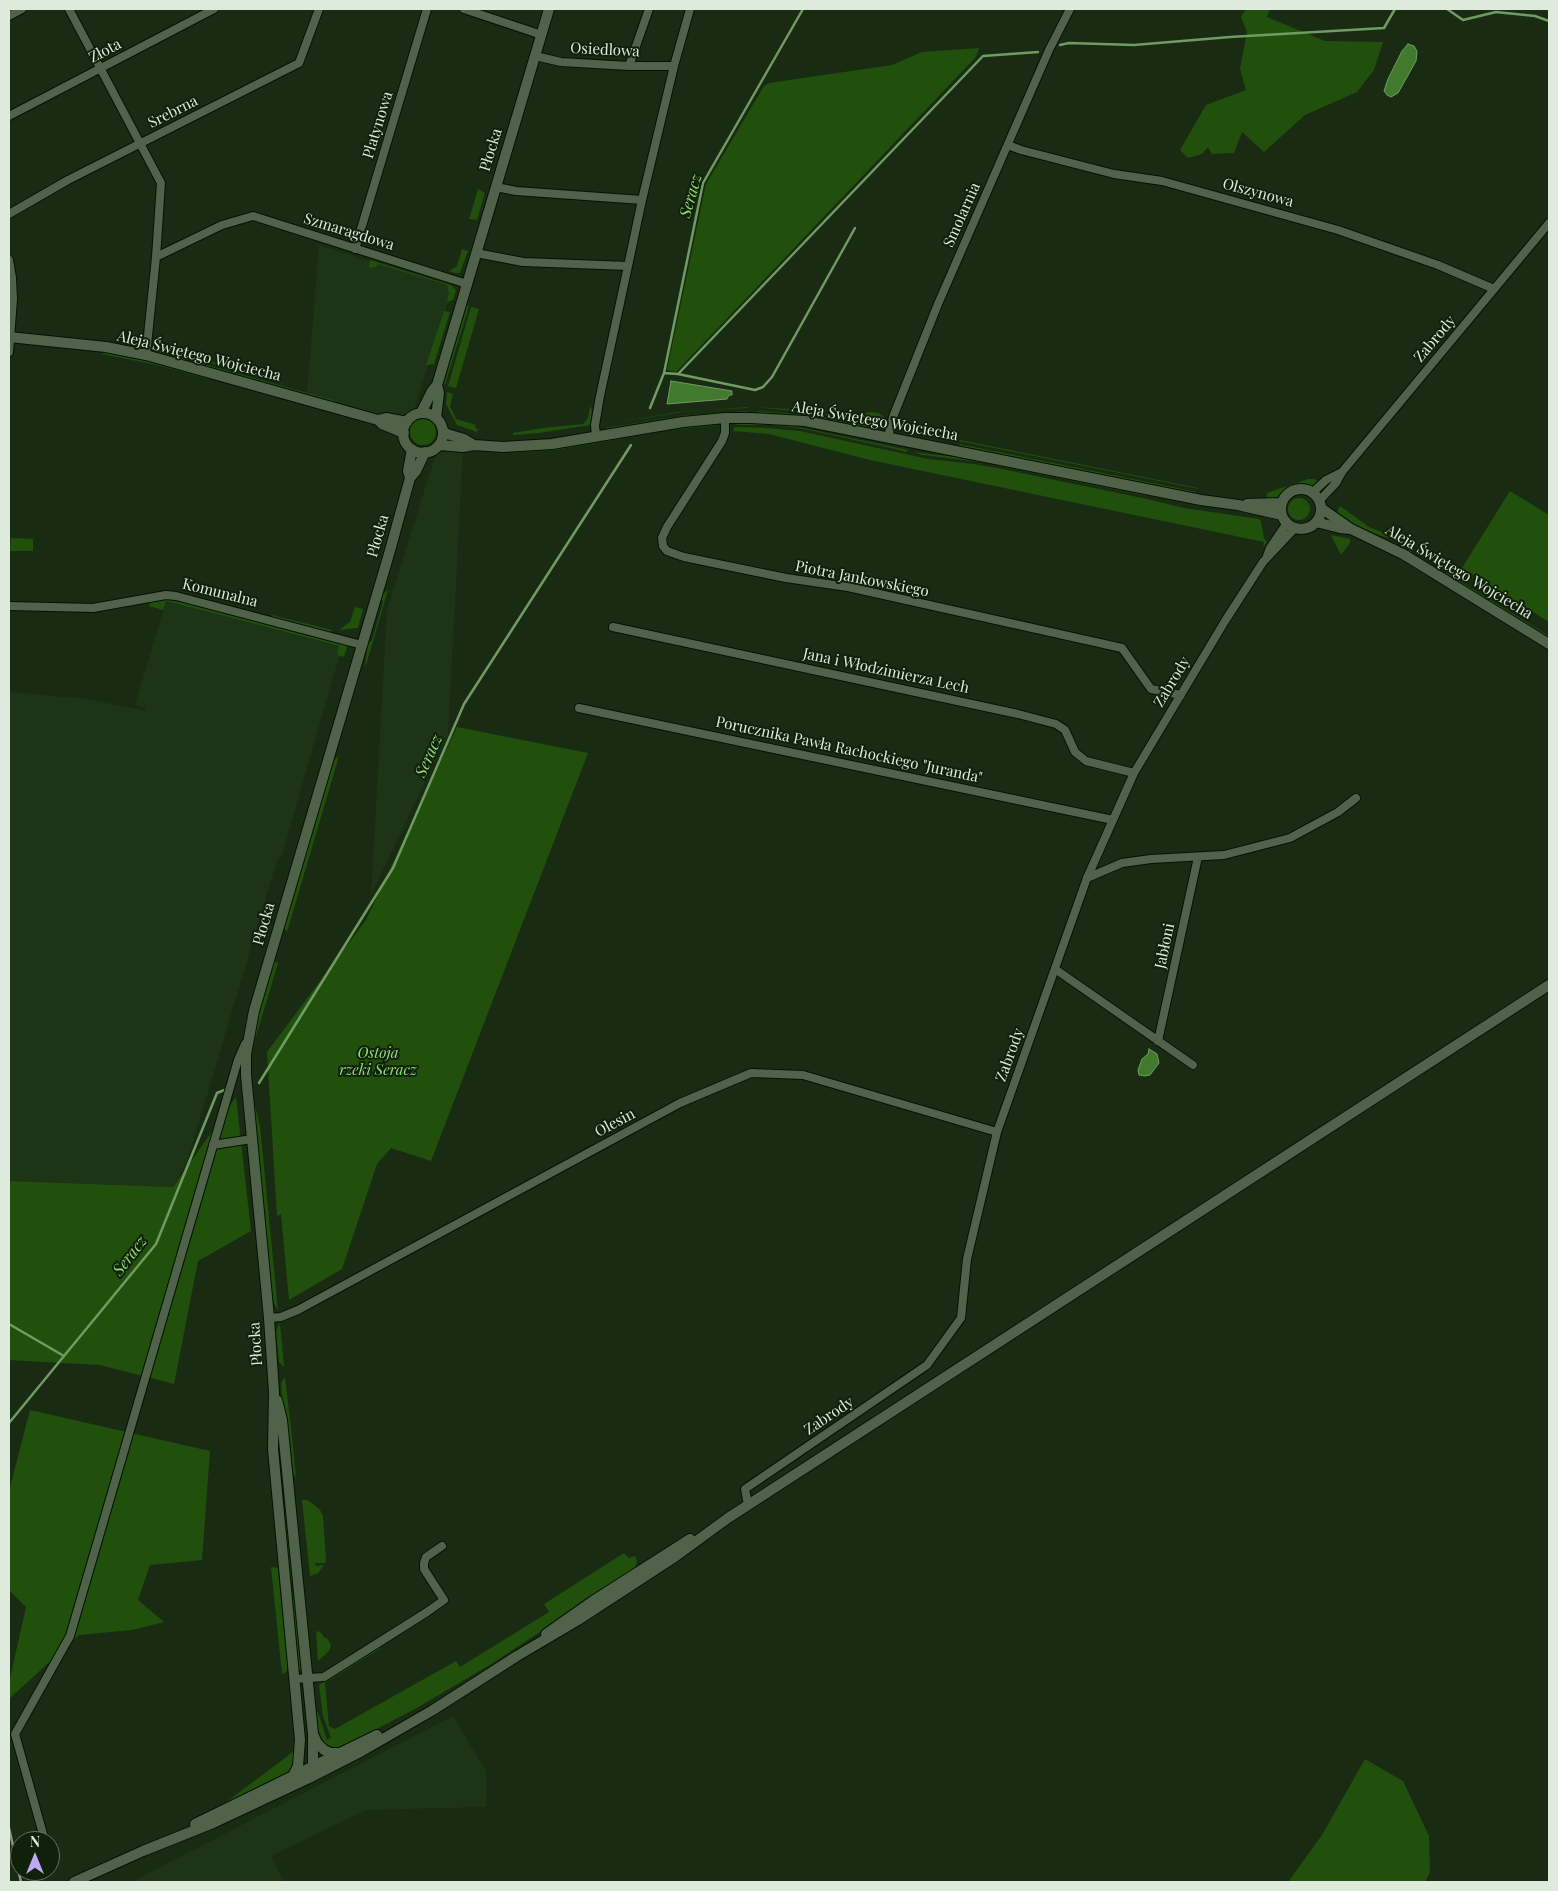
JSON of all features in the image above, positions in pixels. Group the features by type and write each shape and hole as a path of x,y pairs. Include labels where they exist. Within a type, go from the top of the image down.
{"street":[{"path":"9,16 22,9"},
{"path":"69,9 161,184 146,355"},
{"name":"Złota","path":"9,116 214,9"},
{"name":"Srebrna","path":"9,214 68,180 299,63 319,9"},
{"name":"Platynowa","path":"355,248 428,9"},
{"path":"464,9 542,35"},
{"name":"Płocka","path":"421,413 432,390 437,385 549,9"},
{"path":"629,66 649,9"},
{"path":"596,436 595,425 598,406 642,200 674,66 690,9"},
{"name":"Smolarnia","path":"888,437 893,417 938,304 1049,50 1070,9"},
{"name":"Osiedlowa","path":"535,56 553,61 629,66 674,66"},
{"name":"Olszynowa","path":"1008,145 1114,174 1162,181 1338,230 1438,265 1494,289"},
{"path":"496,187 516,192 642,200"},
{"name":"Szmaragdowa","path":"156,257 222,226 253,216 467,284"},
{"name":"Zabrody","path":"1317,500 1326,480 1342,472 1549,224"},
{"path":"476,254 523,262 628,266"},
{"path":"9,260 13,299 9,352"},
{"name":"Aleja Świętego Wojciecha","path":"9,337 106,347 146,355 378,420 382,424 404,434"},
{"name":"Płocka","path":"436,418 439,393 437,385"},
{"path":"421,413 427,413 436,418 440,421 443,431 438,446 425,452 412,449 406,442 404,434 407,422 413,416 421,413"},
{"name":"Aleja Świętego Wojciecha","path":"378,420 386,418 407,422"},
{"name":"Aleja Świętego Wojciecha","path":"438,446 552,444 683,422 725,418 805,421 1201,500 1238,505 1282,503"},
{"name":"Piotra Jankowskiego","path":"725,418 725,433 722,441 664,532 662,538 663,546 667,551 684,557 786,578 848,588 1122,648 1151,690 1181,695"},
{"name":"Aleja Świętego Wojciecha","path":"443,431 474,445"},
{"name":"Płocka","path":"410,478 408,471 412,449"},
{"name":"Płocka","path":"293,1776 298,1766 300,1740 272,1449 274,1392 269,1318 246,1075 248,1036 410,478 416,471 425,452"},
{"path":"1300,489 1317,500 1319,518 1316,522 1306,528 1288,522 1282,503 1289,493 1300,489"},
{"name":"Aleja Świętego Wojciecha","path":"1317,500 1351,529 1403,554 1549,644"},
{"name":"Aleja Świętego Wojciecha","path":"1238,505 1288,522"},
{"name":"Zabrody","path":"748,1505 745,1489 927,1365 961,1318 967,1260 997,1132 1087,878 1134,773 1225,621 1288,522"},
{"name":"Aleja Świętego Wojciecha","path":"1316,522 1351,529"},
{"name":"Komunalna","path":"9,606 92,608 166,595 176,596 362,645"},
{"name":"Jana i Włodzimierza Lech","path":"613,627 1009,712 1056,724 1065,730 1075,752 1086,761 1134,773"},
{"name":"Porucznika Pawła Rachockiego \"Juranda\"","path":"579,708 1113,820"},
{"path":"1087,878 1122,863 1151,859 1224,855 1290,838 1338,812 1356,798"},
{"name":"Jabłoni","path":"1158,1041 1198,857"},
{"path":"1054,969 1193,1065"},
{"path":"143,1851 293,1776 310,1771 396,1732 433,1710 517,1656 556,1626 649,1564 728,1518 1549,985"},
{"path":"42,1831 15,1734 70,1636 238,1060 248,1036"},
{"name":"Olesin","path":"269,1318 298,1310 680,1103 751,1073 803,1075 997,1132"},
{"path":"213,1145 252,1139"},
{"name":"Płocka","path":"274,1392 282,1420 308,1678 313,1734 310,1771"},
{"path":"277,1501 290,1495"},
{"path":"295,1679 324,1676 444,1600 424,1569 426,1557 442,1546"},
{"path":"286,1588 299,1587"},
{"path":"74,1882 143,1851 213,1823 340,1753 464,1689"},
{"path":"313,1734 324,1750 331,1753 340,1753"},
{"name":"Płocka","path":"300,1740 310,1771"}],"shaded area":[{"path":"1408,44 1414,46 1417,51 1416,61 1398,93 1391,97 1384,91 1402,51"},
{"path":"319,245 447,285 451,292 410,423 307,394"},
{"path":"671,381 732,391 732,395 729,395 727,399 667,404"},
{"path":"437,450 463,450 448,734 371,895 387,610"},
{"path":"166,601 342,647 281,858 278,857 188,1159 173,1187 9,1181 9,692 87,699 145,711 145,708 135,705"},
{"path":"1149,1049 1157,1054 1159,1063 1150,1075 1139,1075 1138,1070 1142,1059 1148,1054"},
{"path":"453,1716 486,1771 486,1807 366,1810 271,1856 284,1882 131,1882"}],"green space":[{"path":"1246,9 1270,9 1267,17 1325,41 1383,42 1374,70 1357,92 1305,115 1264,152 1242,132 1234,153 1212,154 1208,147 1202,154 1188,158 1180,150 1206,105 1246,90 1240,69 1247,32 1241,17"},
{"path":"979,48 976,57 676,372 667,370 706,184 764,86 769,83 892,65 922,52"},
{"path":"478,189 485,193 477,220 469,219"},
{"path":"462,249 468,251 460,273 449,271 457,266"},
{"path":"370,260 451,285 456,290 453,300 447,302 449,293 447,285 378,264 376,267 369,268"},
{"path":"467,305 469,306 445,385 444,383"},
{"path":"471,307 479,309 456,388 448,386"},
{"path":"444,311 450,312 434,364 426,365"},
{"path":"152,341 179,353 276,380 284,384 179,354"},
{"path":"152,346 179,357 336,401 333,402 158,353"},
{"path":"105,352 156,362 209,377 212,380 157,365 102,354"},
{"path":"447,392 453,394 450,406 456,419 476,425 477,432 457,425 446,404"},
{"path":"590,406 592,410 590,425 513,435 513,433 543,428 583,424 588,418"},
{"path":"748,407 748,408 699,410"},
{"path":"756,407 803,410 845,417 872,412 884,417 882,420 865,422 813,413"},
{"path":"687,411 601,425 678,412"},
{"path":"748,411 744,413 684,417 610,429 605,428 687,415"},
{"path":"756,411 810,415 865,425 887,423 877,429 810,417 759,413"},
{"path":"423,419 432,423 436,432 432,441 423,445 414,441 410,432 414,423"},
{"path":"742,423 789,425 908,450 906,452 799,428 771,425 734,425"},
{"path":"719,425 670,430 556,450 507,453 545,449 685,426"},
{"path":"735,427 800,431 928,459 997,468 1184,508 1259,519 1264,538 1267,542 1263,548 1264,542 870,460 769,434 733,431"},
{"path":"959,441 1198,488 1199,489"},
{"path":"959,444 1197,492 1165,488 961,446"},
{"path":"913,452 966,458 1131,490 1147,496 980,462"},
{"path":"1308,479 1314,479 1319,482 1310,487 1292,487 1277,497 1267,499 1267,493"},
{"path":"1510,491 1549,515 1549,622 1462,568"},
{"path":"1299,498 1307,501 1310,509 1307,517 1299,520 1291,517 1288,509 1291,501"},
{"path":"1340,506 1369,527 1387,534 1389,538 1372,533 1336,515"},
{"path":"1331,535 1350,539 1350,543 1341,555"},
{"path":"11,538 33,539 33,551 10,551"},
{"path":"1447,573 1549,636 1549,638 1447,575"},
{"path":"388,590 365,665 368,643 372,640 383,602 381,596"},
{"path":"173,599 348,644 344,657 337,655 339,646 232,618 166,601 163,610 149,606 151,602 157,600"},
{"path":"355,607 363,609 358,628 339,630 350,622"},
{"path":"272,615 332,630 330,633 271,617"},
{"name":"Ostoja rzeki Seracz","path":"457,727 588,753 431,1161 391,1148 377,1164 342,1269 289,1300 281,1214 277,1216 267,1052 366,920"},
{"path":"339,756 287,932 284,927 333,761"},
{"path":"274,961 278,963 253,1046 251,1065 255,1026"},
{"path":"252,1078 254,1102 260,1126 278,1310 273,1302 253,1098"},
{"path":"236,1097 251,1231 198,1261 174,1384 100,1365 9,1360 9,1181 173,1187"},
{"path":"279,1323 284,1367 279,1362 276,1332"},
{"path":"285,1377 296,1478 293,1472 290,1439 284,1420 281,1383"},
{"path":"30,1410 210,1451 202,1560 150,1565 138,1600 164,1622 132,1630 79,1635 9,1699 9,1683 26,1607 9,1590 9,1491"},
{"path":"302,1500 312,1503 320,1510 323,1516 326,1560 325,1563 315,1563 316,1566 324,1565 318,1573 310,1576"},
{"path":"284,1505 286,1506 292,1582 290,1581"},
{"path":"624,1553 629,1558 635,1556 637,1562 635,1569 493,1663 415,1709 346,1745 336,1749 324,1743 316,1726 313,1711 318,1712 327,1740 331,1738 323,1716 319,1685 381,1648 325,1683 329,1726 335,1729 456,1661 460,1667 549,1612 544,1604"},
{"path":"271,1567 278,1568 288,1666 286,1672 282,1674"},
{"path":"293,1592 302,1668 300,1670 298,1669 291,1593"},
{"path":"316,1631 327,1638 331,1645 329,1651 318,1661"},
{"path":"296,1749 295,1763 287,1773 221,1806 285,1758"},
{"path":"1365,1759 1403,1781 1429,1836 1430,1872 1425,1882 1288,1882 1322,1835"}],"waterway":[{"name":"Seracz","path":"650,408 664,373 703,183 803,9"},
{"path":"1060,45 1069,43 1134,45 1384,28 1395,9"},
{"path":"1447,9 1463,20 1496,12 1535,16 1549,21"},
{"path":"664,373 678,374 983,56 1038,52"},
{"path":"678,374 755,390 763,387 772,377 855,228"},
{"name":"Seracz","path":"259,1083 393,868 464,704 631,445"},
{"name":"Seracz","path":"9,1423 156,1244 217,1093 227,1089"},
{"path":"9,1324 64,1356"}],"railway":[{"path":"9,1828 21,1882"}]}
